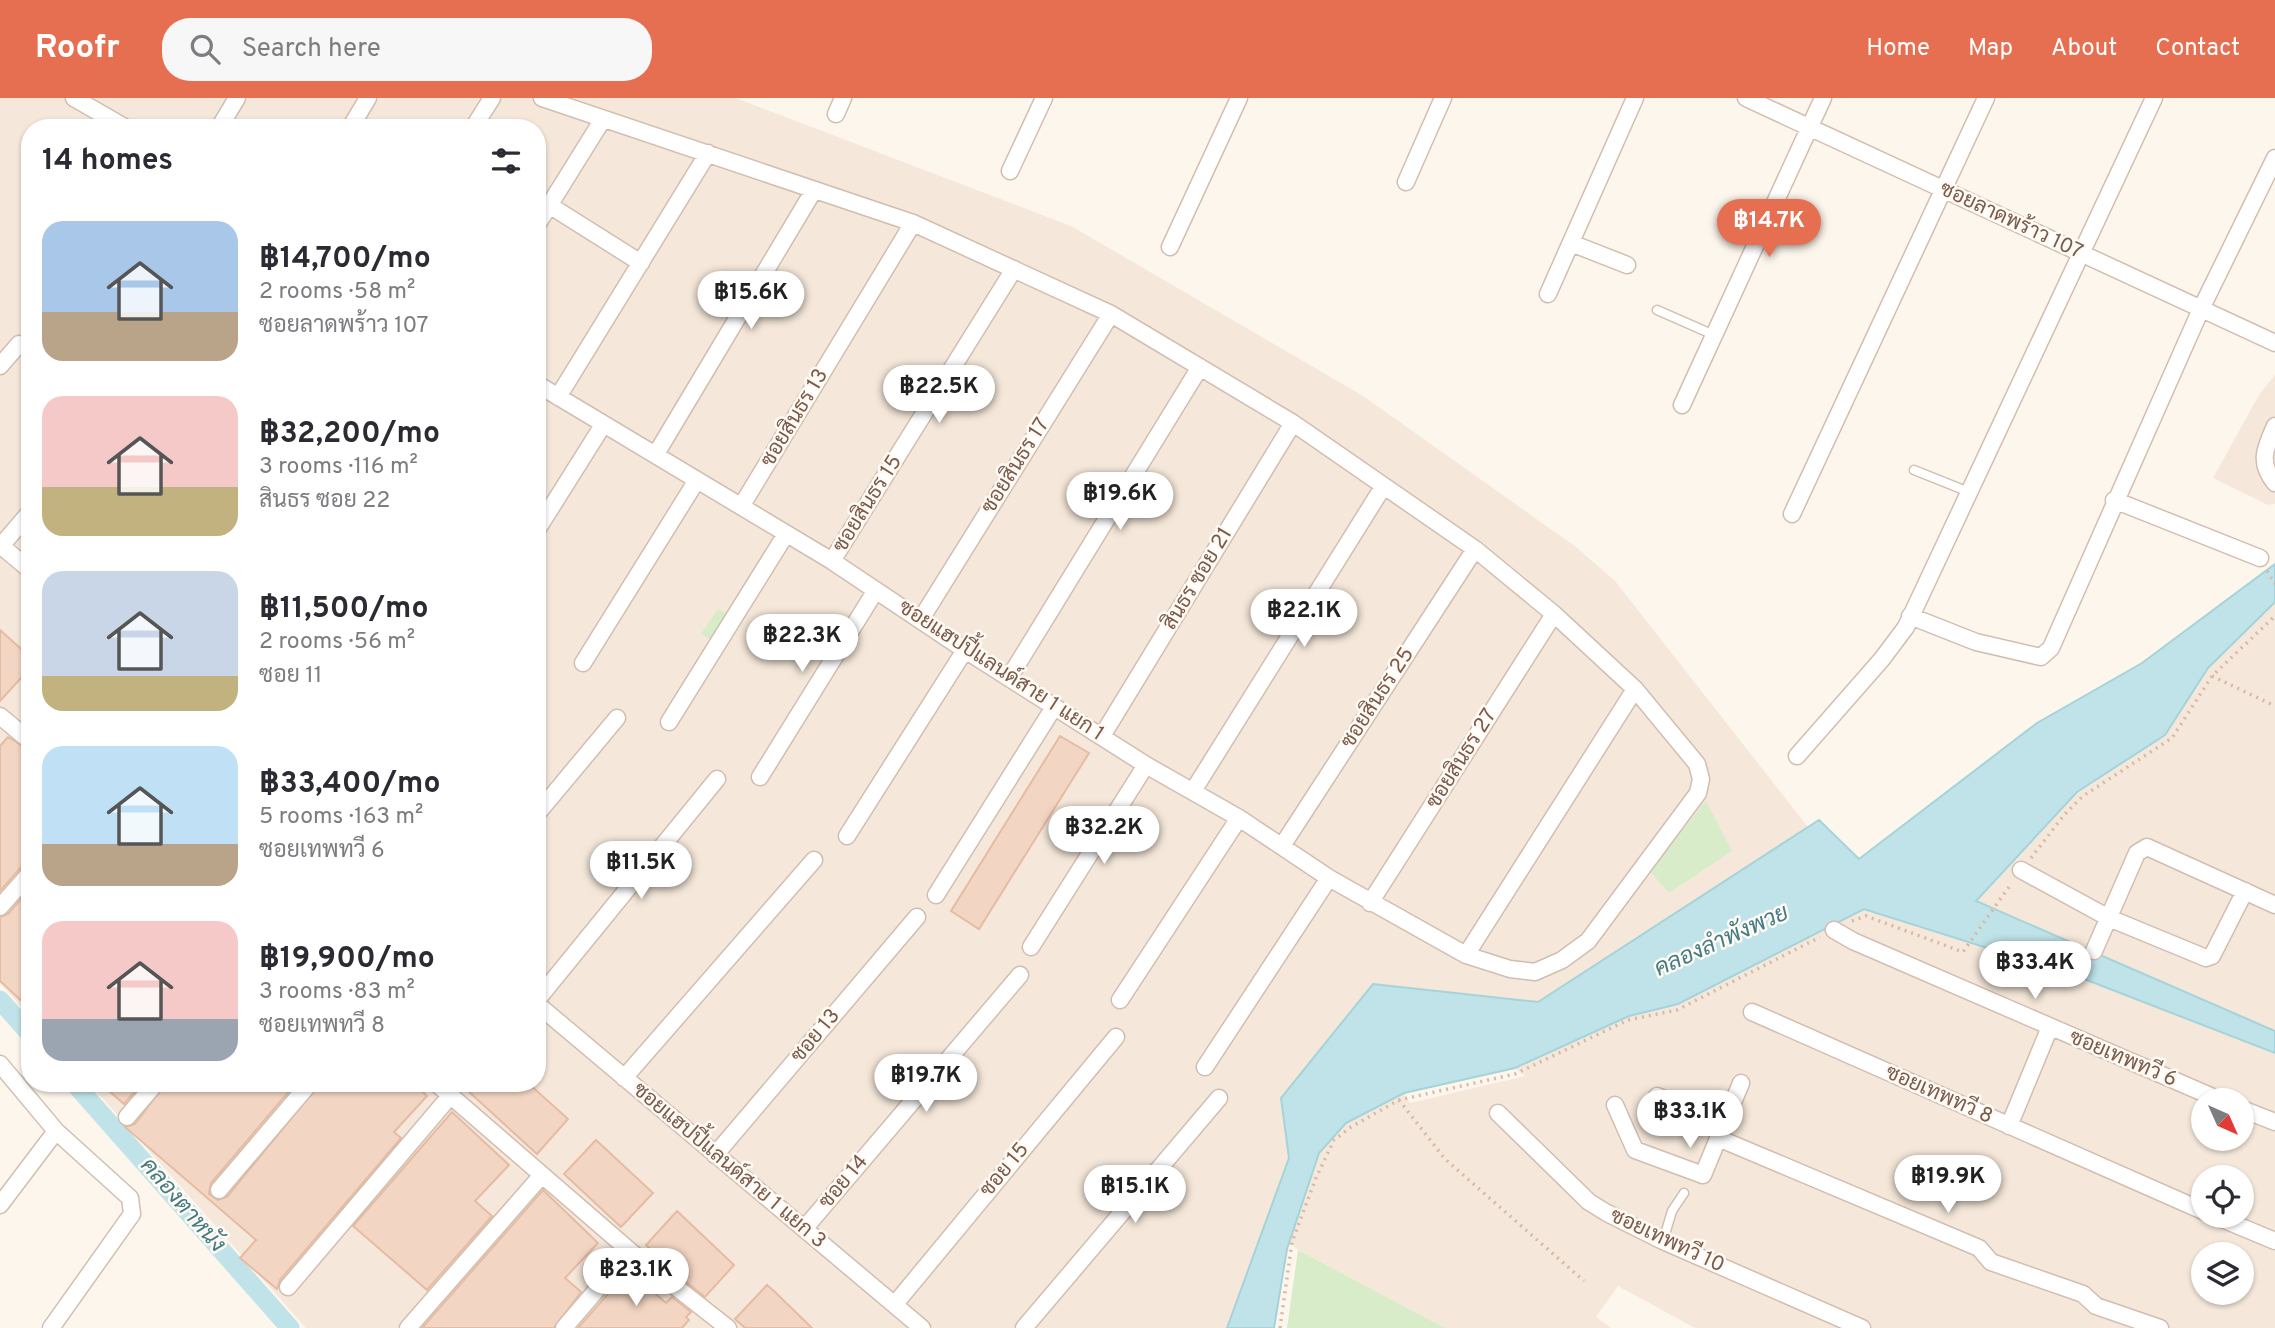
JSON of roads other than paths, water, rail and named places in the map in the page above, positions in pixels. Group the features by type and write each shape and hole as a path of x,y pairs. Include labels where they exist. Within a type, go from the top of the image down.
{"street":[{"path":"74,98 103,104 118,119"},
{"path":"224,119 237,98"},
{"path":"355,119 368,98"},
{"path":"478,119 492,98"},
{"name":"ซอยแฮปปี้แลนด์สาย 1 แยก 1","path":"542,98 914,223 1111,314 1200,367 1293,423 1475,550 1554,614 1635,689 1697,764 1701,779 1698,793 1588,941 1562,960 1535,972 1510,969 1466,955 1329,878 1239,818 1146,765 1054,707 832,561 546,390"},
{"path":"836,114 843,98"},
{"path":"1010,171 1044,98"},
{"path":"1170,247 1239,98"},
{"path":"1406,182 1443,98"},
{"path":"1548,294 1635,98"},
{"name":"ซอยลาดพร้าว 107","path":"1746,98 2275,343"},
{"path":"1682,405 1823,98"},
{"path":"1792,514 1986,98"},
{"path":"1797,756 1882,659 1910,616 2154,98"},
{"path":"546,211 603,119"},
{"path":"558,397 708,153"},
{"path":"1910,616 1976,642 2041,657 2051,648 2114,500 2201,309 2275,158"},
{"path":"656,454 814,190"},
{"path":"550,205 641,262"},
{"name":"ซอยสินธร 13","path":"742,505 914,223"},
{"path":"1571,243 1627,265"},
{"name":"ซอยสินธร 15","path":"832,561 1014,269"},
{"name":"ซอยสินธร 17","path":"921,619 1111,314"},
{"path":"0,366 19,344"},
{"path":"1009,678 1200,367"},
{"name":"สินธร ซอย 21","path":"1102,736 1293,423"},
{"path":"546,516 603,425"},
{"path":"2275,426 2263,460 2266,472 2275,483"},
{"path":"583,663 697,480"},
{"path":"1193,791 1382,487"},
{"path":"2114,500 2260,558"},
{"path":"21,522 1,545 21,562"},
{"path":"669,722 786,534"},
{"name":"ซอยสินธร 25","path":"1282,846 1475,550"},
{"path":"760,777 876,590"},
{"name":"ซอยสินธร 27","path":"1370,903 1554,614"},
{"path":"847,836 965,650"},
{"path":"1466,955 1635,689"},
{"path":"936,895 1054,707"},
{"path":"546,803 617,718"},
{"path":"1,719 21,734"},
{"path":"1031,947 1146,765"},
{"path":"546,991 717,779"},
{"path":"1119,1000 1239,818"},
{"path":"2094,951 2137,853 2147,847 2275,905"},
{"path":"624,1079 814,860"},
{"path":"2021,870 2109,918 2209,958 2245,891"},
{"path":"1205,1067 1329,878"},
{"path":"0,907 21,883"},
{"name":"ซอย 13","path":"715,1155 917,916"},
{"name":"ซอยเทพทวี 6","path":"1834,930 1853,942 2192,1088"},
{"name":"ซอย 14","path":"804,1229 1020,975"},
{"name":"ซอยแฮปปี้แลนด์สาย 1 แยก 3","path":"546,1010 624,1079 922,1328"},
{"name":"ซอยเทพทวี 8","path":"1752,1012 2191,1206"},
{"path":"2009,1126 2050,1027"},
{"name":"ซอย 15","path":"895,1304 1116,1037"},
{"path":"0,1063 21,1088"},
{"path":"1615,1105 1635,1150 1703,1175 1741,1083"},
{"path":"24,1092 56,1131 130,1198 133,1206 132,1214 51,1328"},
{"path":"127,1117 148,1092"},
{"path":"219,1190 302,1092"},
{"path":"447,1092 629,1251 719,1325"},
{"path":"288,1287 451,1095"},
{"path":"1657,1096 1721,1131 1979,1248 1991,1262 2083,1294 2096,1306 2160,1328"},
{"path":"1024,1328 1219,1098"},
{"name":"ซอยเทพทวี 10","path":"1498,1113 1589,1202 1662,1241 1862,1328"},
{"path":"2254,1114 2275,1122"},
{"path":"0,1205 56,1131"},
{"path":"408,1328 542,1175"},
{"path":"2244,1228 2275,1241"},
{"path":"564,1328 629,1251"}],"lane":[{"path":"1657,310 1714,335"},
{"path":"1914,470 1969,492"},
{"path":"1662,1241 1672,1211 1684,1193"}],"water":[{"name":"คลองลำพังพวย","path":"2275,564 2275,602 2208,668 2165,735 2077,792 1976,901 2275,1031 2275,1053 2079,977 1864,909 1678,1004 1629,1016 1515,1068 1404,1093 1346,1123 1319,1153 1287,1249 1274,1328 1227,1328 1289,1158 1281,1098 1373,984 1538,1002 1819,820 1859,859 2037,723 2142,663"}],"waterway":[{"name":"คลองตาหนัง","path":"0,1000 21,1024"},
{"name":"คลองตาหนัง","path":"82,1092 290,1328"}]}
